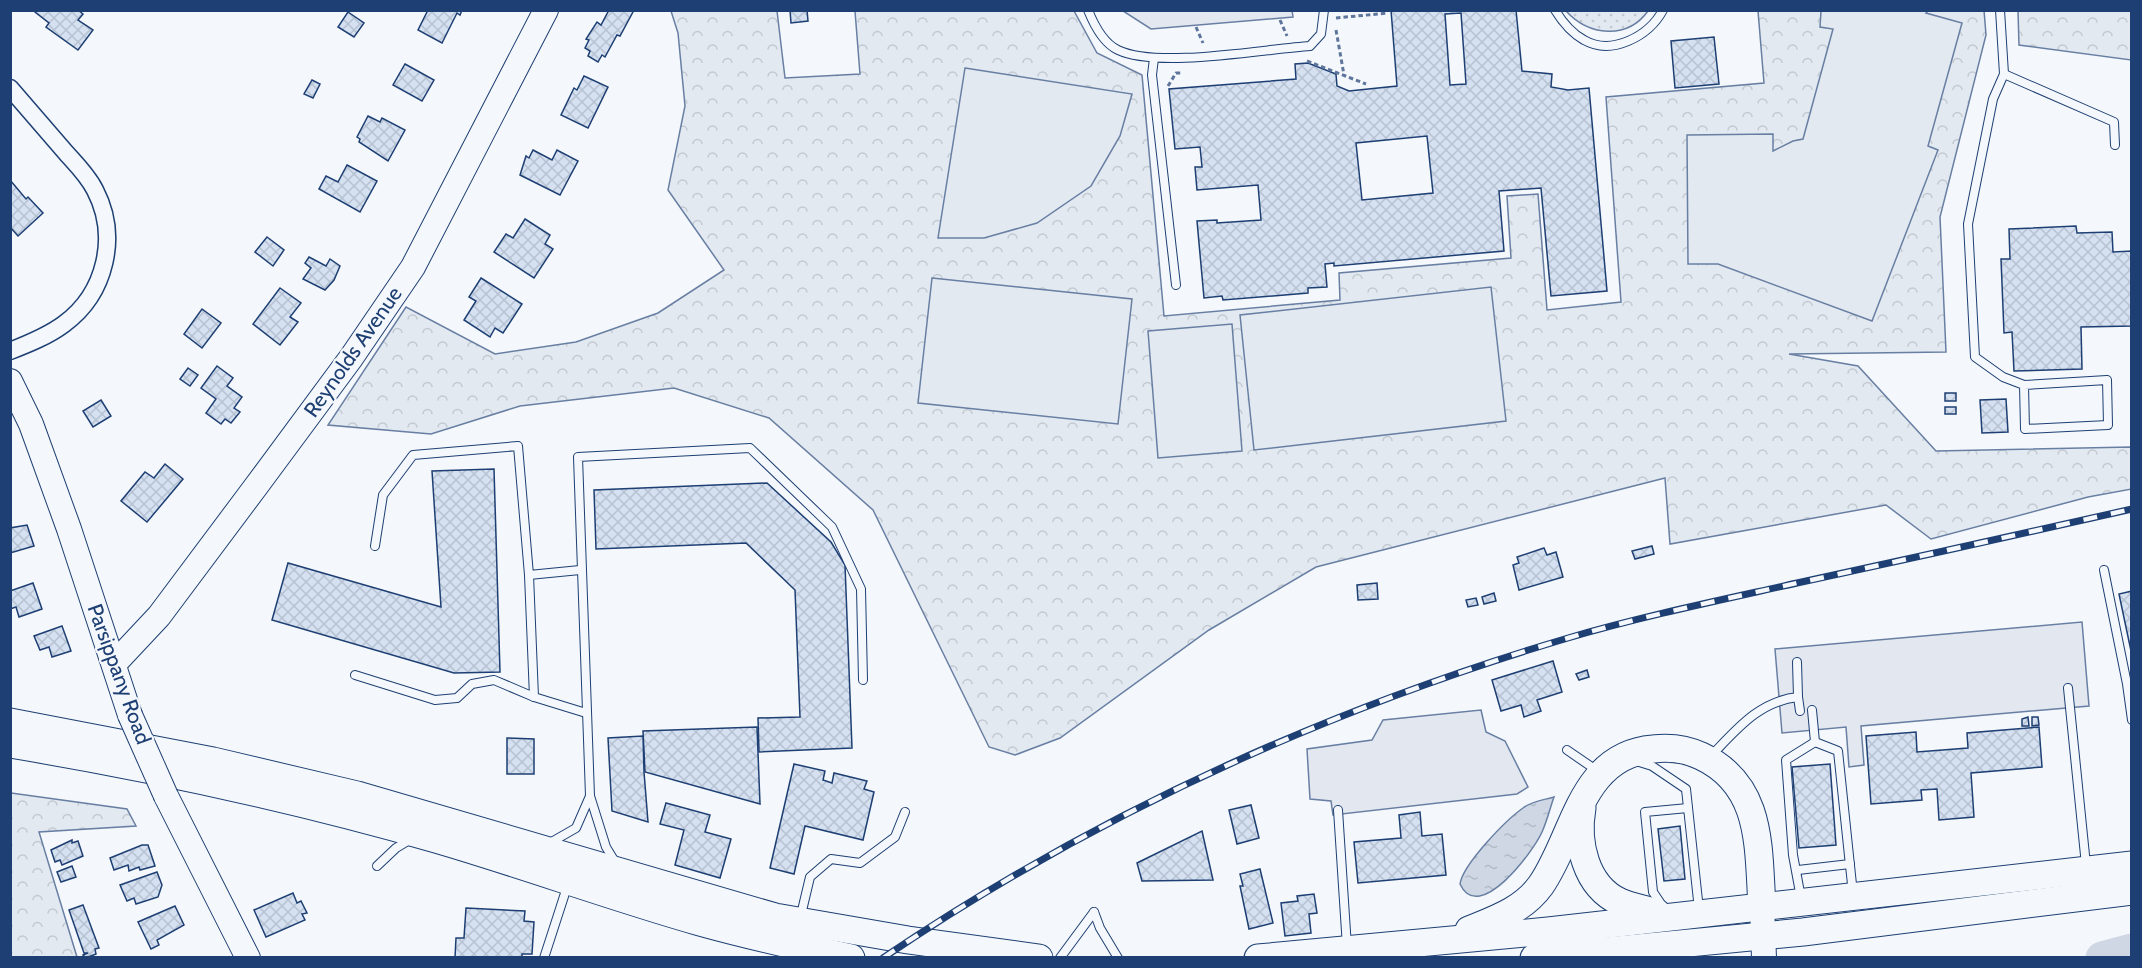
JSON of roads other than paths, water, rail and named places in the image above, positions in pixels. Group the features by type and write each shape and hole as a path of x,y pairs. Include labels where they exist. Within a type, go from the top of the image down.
{"main road":[{"path":"10,722 213,761 324,787 543,847 697,896 799,922 908,940 1039,957"},
{"path":"10,744 191,778 418,834 700,922 786,944 851,957"},
{"path":"1401,946 1461,933 1504,916 1524,904 1541,885 1584,796 1606,767 1641,750 1666,747 1691,752 1708,759 1734,777 1748,799 1753,822 1762,906"},
{"path":"1584,796 1579,826 1583,854 1592,878 1600,887 1621,902 1669,917"},
{"path":"1257,957 1401,946 2087,872 2124,863"},
{"path":"1534,957 1764,947 2132,891"}],"street":[{"name":"Reynolds Avenue","path":"114,664 159,615 243,504 351,358 413,267 546,10"},
{"path":"10,88 89,179 103,210 108,239 105,264 98,283 82,309 63,325 10,351"},
{"name":"Parsippany Road","path":"10,381 31,424 130,715 166,796 248,957"},
{"path":"1762,906 1764,947"}],"lane":[{"path":"1088,10 1098,32 1118,50 1154,58 1310,46 1321,34 1324,10"},
{"path":"1555,10 1566,27 1585,42 1609,46 1632,40 1655,24 1662,10"},
{"path":"2000,10 2004,74 1993,99 1968,224 1975,357 2003,377 2024,385 2107,380 2108,425 2025,429 2024,385"},
{"path":"1154,58 1152,75 1176,285"},
{"path":"2004,74 2114,122 2115,145"},
{"path":"375,546 383,495 413,455 518,446 529,575 534,697"},
{"path":"622,873 606,847 590,796 580,570 578,457 750,448 832,527 861,589 863,680"},
{"path":"529,575 580,570"},
{"path":"2104,570 2132,720"},
{"path":"1797,662 1800,711"},
{"path":"355,675 435,700 457,698 472,684 494,680 534,697 586,713"},
{"path":"2068,687 2087,872"},
{"path":"1708,759 1747,720 1766,705 1782,699 1798,698"},
{"path":"1812,710 1815,742"},
{"path":"1815,742 1838,751 1854,897"},
{"path":"1801,902 1798,870 1793,855 1786,760 1815,742"},
{"path":"1567,750 1606,767 1638,761 1661,771 1686,789 1699,913"},
{"path":"543,847 576,828 590,796"},
{"path":"1669,917 1653,892 1645,812 1688,808"},
{"path":"1338,810 1347,951"},
{"path":"799,922 810,877 831,859 860,862 896,837 905,812"},
{"path":"377,866 396,848 418,834"},
{"path":"1798,870 1850,864"},
{"path":"544,957 569,881"},
{"path":"1060,957 1094,912 1100,928 1118,957"}],"water":[{"path":"1554,797 1537,842 1517,868 1492,891 1480,896 1469,894 1460,884 1463,875 1486,843 1523,808 1534,802"}],"waterway":[{"path":"2102,958 2132,950"}],"railway":[{"path":"883,958 963,906 1044,858 1128,813 1300,733 1388,698 1568,638 1625,623 2132,509"}]}
